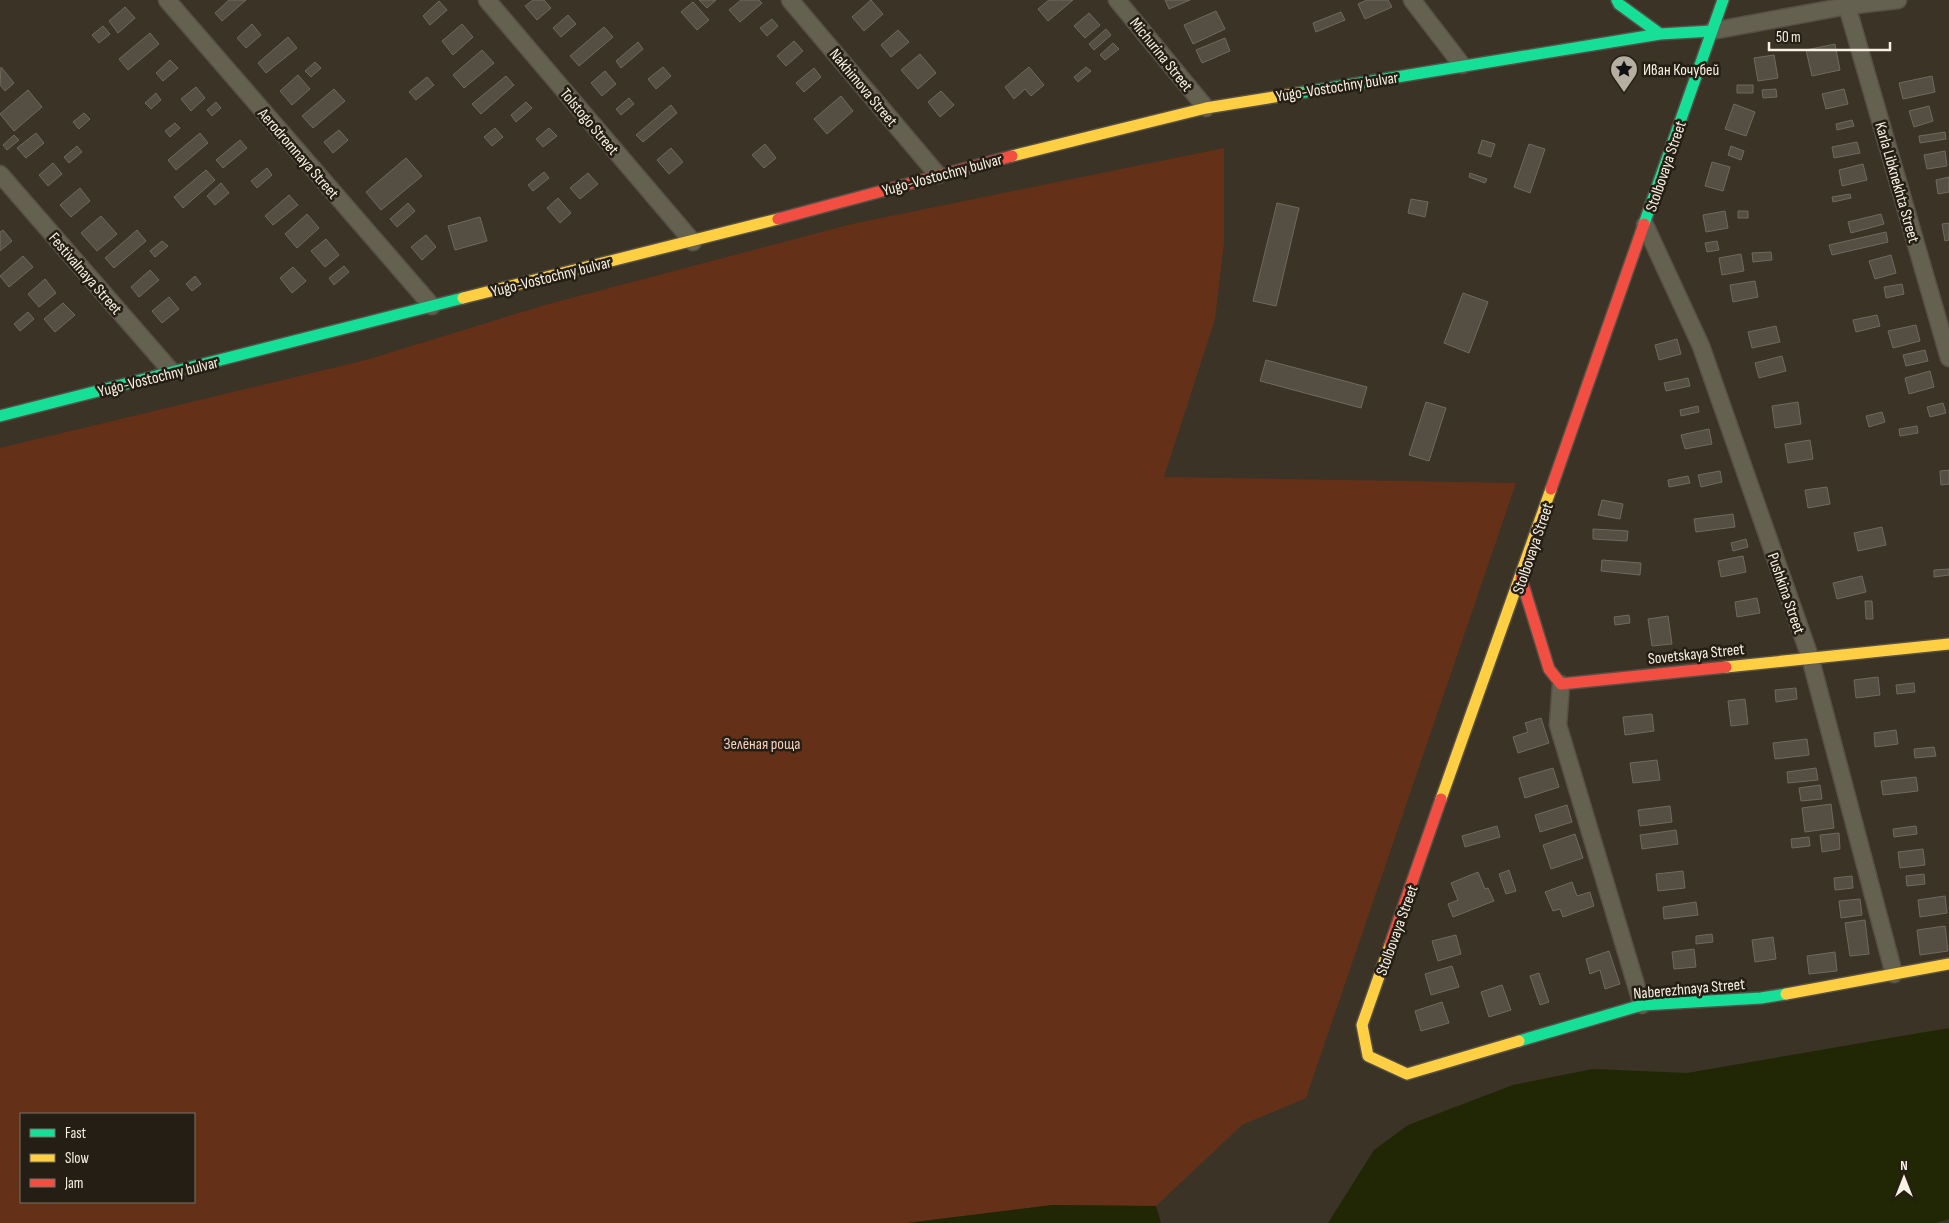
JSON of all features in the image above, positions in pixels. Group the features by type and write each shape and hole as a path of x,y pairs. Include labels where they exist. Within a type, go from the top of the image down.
{"street":[{"name":"Aerodromnaya Street","path":"167,0 432,306"},
{"name":"Tolstogo Street","path":"487,0 693,242"},
{"name":"Nakhimova Street","path":"790,0 938,175"},
{"name":"Michurina Street","path":"1117,0 1206,108"},
{"path":"1412,0 1462,65"},
{"path":"1617,0 1619,4 1660,34"},
{"name":"Stolbovaya Street","path":"1407,1074 1368,1056 1362,1025 1723,0"},
{"name":"Yugo-Vostochny bulvar","path":"0,416 693,242 938,175 1206,108 1660,34 1712,31 1847,6 1898,0"},
{"name":"Karla Libknekhta Street","path":"1847,6 1949,358"},
{"name":"Festivalnaya Street","path":"0,174 172,372"},
{"name":"Pushkina Street","path":"1645,225 1701,346 1810,658 1894,974"},
{"path":"1521,578 1549,669 1561,684 1558,725 1642,1005"},
{"name":"Sovetskaya Street","path":"1561,684 1949,644"},
{"name":"Naberezhnaya Street","path":"1407,1074 1642,1005 1761,998 1949,964"}],"green space":[{"name":"Зелёная роща","path":"1224,148 1224,243 1215,319 1164,477 1516,483 1306,1098 1242,1125 1156,1206 1052,1205 907,1223 0,1223 0,448 366,360 545,305 852,224"}],"shaded area":[{"path":"1949,1028 1949,1219 1935,1223 1328,1223 1374,1150 1408,1125 1513,1085 1593,1069 1687,1073"},
{"path":"1052,1205 1156,1206 1161,1223 907,1223"}],"building":[{"path":"229,0 246,0 222,21 215,13"},
{"path":"533,0 544,0 551,8 537,20 525,6"},
{"path":"699,0 716,0 707,8"},
{"path":"741,0 759,0 762,3 740,22 729,10"},
{"path":"871,0 883,14 864,31 852,17"},
{"path":"1049,0 1073,0 1048,21 1038,9"},
{"path":"1165,0 1190,0 1169,9"},
{"path":"1367,0 1388,0 1392,7 1365,19 1358,4"},
{"path":"439,1 447,10 430,25 423,16"},
{"path":"693,2 709,20 697,30 681,12"},
{"path":"125,7 135,18 118,33 109,21"},
{"path":"1216,11 1225,29 1193,44 1184,25"},
{"path":"1341,12 1345,20 1316,32 1313,23"},
{"path":"1089,13 1100,25 1085,38 1074,26"},
{"path":"568,15 576,24 561,37 553,28"},
{"path":"772,19 778,26 767,36 760,28"},
{"path":"252,24 261,35 246,48 237,38"},
{"path":"462,24 473,37 453,55 442,41"},
{"path":"103,26 110,34 99,43 92,35"},
{"path":"604,27 613,37 579,66 570,56"},
{"path":"1106,29 1111,35 1094,50 1089,44"},
{"path":"898,30 909,42 891,57 881,45"},
{"path":"150,33 159,44 128,70 119,59"},
{"path":"288,37 297,48 266,73 258,63"},
{"path":"1225,38 1230,51 1202,63 1196,50"},
{"path":"794,41 803,51 786,66 777,56"},
{"path":"638,42 643,49 621,68 616,61"},
{"path":"1113,43 1119,49 1105,60 1100,55"},
{"path":"1835,44 1840,70 1812,76 1806,50"},
{"path":"482,50 494,63 464,88 453,75"},
{"path":"920,54 936,73 918,89 901,70"},
{"path":"1774,55 1778,78 1758,81 1754,58"},
{"path":"170,60 178,68 163,81 156,73"},
{"path":"315,62 321,68 311,77 305,71"},
{"path":"1,67 14,83 5,91 0,85"},
{"path":"663,67 671,76 656,89 648,79"},
{"path":"1029,67 1044,85 1031,96 1025,89 1014,99 1005,87"},
{"path":"1086,67 1091,71 1078,82 1074,77"},
{"path":"814,68 821,77 804,92 796,83"},
{"path":"605,71 616,84 602,96 591,83"},
{"path":"298,75 310,89 292,105 280,91"},
{"path":"506,76 514,85 481,114 472,104"},
{"path":"1932,76 1935,92 1903,99 1899,83"},
{"path":"427,77 434,85 416,100 409,92"},
{"path":"1737,85 1753,85 1753,93 1737,93"},
{"path":"196,87 205,98 191,111 181,99"},
{"path":"334,89 345,101 313,128 302,116"},
{"path":"1776,89 1777,97 1763,98 1762,90"},
{"path":"1844,89 1848,104 1826,109 1822,94"},
{"path":"28,90 42,107 14,131 0,114"},
{"path":"941,91 954,105 940,117 928,102"},
{"path":"156,93 161,100 151,109 145,103"},
{"path":"841,96 853,111 827,134 814,119"},
{"path":"629,98 634,104 621,115 616,109"},
{"path":"216,102 221,108 212,116 207,110"},
{"path":"526,102 532,108 516,122 511,115"},
{"path":"1734,104 1755,112 1746,136 1725,129"},
{"path":"671,105 677,113 643,142 636,135"},
{"path":"1929,106 1933,121 1914,127 1909,111"},
{"path":"84,113 90,119 79,129 73,122"},
{"path":"1852,120 1854,126 1837,130 1836,124"},
{"path":"175,123 180,128 170,137 165,131"},
{"path":"495,128 503,137 492,146 484,137"},
{"path":"549,128 557,136 543,147 536,139"},
{"path":"339,130 348,140 333,153 324,142"},
{"path":"1945,132 1946,139 1920,143 1919,136"},
{"path":"36,133 44,143 26,158 17,148"},
{"path":"200,133 208,143 176,170 168,160"},
{"path":"14,135 19,140 7,150 3,145"},
{"path":"240,140 247,148 223,168 216,160"},
{"path":"1482,140 1495,144 1491,157 1478,153"},
{"path":"1857,142 1860,153 1834,158 1832,147"},
{"path":"765,144 776,158 764,168 752,155"},
{"path":"1529,144 1545,149 1530,193 1514,187"},
{"path":"77,146 82,152 69,163 64,157"},
{"path":"1731,146 1744,151 1741,160 1728,155"},
{"path":"671,148 683,162 669,174 657,160"},
{"path":"1945,151 1947,166 1927,169 1924,155"},
{"path":"406,158 422,176 381,210 366,192"},
{"path":"1712,162 1730,167 1723,191 1705,186"},
{"path":"53,163 62,174 48,186 39,175"},
{"path":"1863,164 1867,180 1842,186 1839,170"},
{"path":"267,168 272,175 257,188 251,181"},
{"path":"206,170 215,180 183,208 174,197"},
{"path":"544,172 549,178 533,191 528,185"},
{"path":"588,173 598,184 580,199 570,188"},
{"path":"1470,173 1487,179 1485,183 1469,177"},
{"path":"1949,177 1949,192 1938,194 1936,180"},
{"path":"221,183 229,193 215,205 207,196"},
{"path":"80,188 90,201 71,217 60,205"},
{"path":"1850,194 1851,198 1833,202 1832,197"},
{"path":"289,195 298,205 273,225 265,216"},
{"path":"558,198 571,213 560,223 547,208"},
{"path":"1411,199 1428,202 1425,217 1408,213"},
{"path":"408,203 415,211 397,227 390,219"},
{"path":"1277,203 1299,208 1276,306 1253,301"},
{"path":"1725,211 1728,228 1706,232 1703,215"},
{"path":"1738,211 1748,211 1748,218 1738,218"},
{"path":"307,214 319,228 297,248 285,234"},
{"path":"1881,214 1884,224 1851,233 1848,222"},
{"path":"101,216 117,234 97,251 81,233"},
{"path":"480,217 487,241 455,250 448,226"},
{"path":"1949,223 1949,240 1945,241 1942,224"},
{"path":"3,230 12,241 0,251 0,232"},
{"path":"137,230 146,241 114,268 105,258"},
{"path":"1886,232 1888,242 1832,255 1829,245"},
{"path":"426,235 436,247 422,260 411,247"},
{"path":"326,239 339,255 325,267 311,251"},
{"path":"162,241 168,246 155,257 150,251"},
{"path":"1717,241 1719,250 1707,252 1705,243"},
{"path":"1771,252 1772,260 1753,262 1752,253"},
{"path":"1741,254 1744,271 1722,275 1719,258"},
{"path":"1891,255 1896,273 1875,279 1869,261"},
{"path":"23,256 33,267 9,287 0,276"},
{"path":"344,266 349,272 334,285 329,278"},
{"path":"293,267 306,281 292,293 280,278"},
{"path":"150,270 159,280 139,297 131,287"},
{"path":"195,276 201,284 192,291 186,284"},
{"path":"45,279 56,293 39,307 28,294"},
{"path":"1755,281 1758,297 1733,302 1730,285"},
{"path":"1902,284 1904,294 1886,298 1884,287"},
{"path":"1463,293 1488,302 1469,353 1444,343"},
{"path":"169,297 179,309 162,323 152,311"},
{"path":"63,303 75,315 55,332 44,319"},
{"path":"28,312 34,319 20,331 14,324"},
{"path":"1877,315 1880,326 1856,332 1853,320"},
{"path":"1916,325 1920,341 1893,348 1888,331"},
{"path":"1776,326 1780,342 1752,348 1748,332"},
{"path":"1677,339 1681,354 1659,360 1655,345"},
{"path":"1925,350 1928,361 1906,366 1903,355"},
{"path":"1782,356 1786,371 1759,378 1755,363"},
{"path":"1266,360 1367,387 1361,408 1260,381"},
{"path":"1930,371 1934,387 1909,394 1905,378"},
{"path":"1688,378 1690,386 1666,391 1664,383"},
{"path":"1426,402 1446,408 1429,461 1409,455"},
{"path":"1798,402 1801,424 1775,428 1772,406"},
{"path":"1943,403 1946,413 1930,417 1927,407"},
{"path":"1698,406 1699,412 1681,416 1680,410"},
{"path":"1882,412 1885,422 1869,427 1866,416"},
{"path":"1917,426 1918,433 1900,436 1899,429"},
{"path":"1709,429 1712,444 1685,449 1681,435"},
{"path":"1810,440 1813,459 1788,463 1785,444"},
{"path":"1949,470 1949,484 1941,485 1940,471"},
{"path":"1720,471 1722,482 1701,487 1698,475"},
{"path":"1688,476 1690,483 1669,487 1668,480"},
{"path":"1827,487 1830,504 1808,508 1805,490"},
{"path":"1602,500 1623,504 1620,519 1598,515"},
{"path":"1733,514 1735,527 1696,532 1694,519"},
{"path":"1882,527 1886,545 1858,551 1854,533"},
{"path":"1593,529 1628,531 1627,541 1593,539"},
{"path":"1746,539 1748,547 1733,551 1731,543"},
{"path":"1743,556 1746,572 1721,577 1718,561"},
{"path":"1602,560 1641,563 1640,575 1601,571"},
{"path":"1949,569 1949,575 1934,577 1934,570"},
{"path":"1862,576 1866,592 1837,599 1833,583"},
{"path":"1757,598 1760,613 1737,617 1735,602"},
{"path":"1865,601 1872,601 1873,619 1866,619"},
{"path":"1629,615 1630,623 1615,625 1614,617"},
{"path":"1668,616 1672,644 1652,646 1648,619"},
{"path":"1878,677 1880,695 1856,698 1854,680"},
{"path":"1914,683 1915,692 1897,694 1896,685"},
{"path":"1796,688 1797,699 1776,702 1775,690"},
{"path":"1745,699 1748,724 1731,726 1728,701"},
{"path":"1652,714 1654,731 1625,735 1623,717"},
{"path":"1541,718 1549,743 1518,753 1513,737 1528,732 1525,723"},
{"path":"1896,730 1898,744 1875,747 1874,733"},
{"path":"1807,739 1809,755 1775,759 1773,743"},
{"path":"1934,747 1936,756 1915,758 1914,749"},
{"path":"1657,760 1660,780 1633,783 1630,763"},
{"path":"1553,768 1559,787 1525,798 1519,778"},
{"path":"1816,768 1818,780 1788,783 1787,772"},
{"path":"1916,777 1918,791 1883,795 1881,781"},
{"path":"1820,785 1822,799 1801,801 1799,788"},
{"path":"1831,804 1834,828 1805,832 1802,808"},
{"path":"1567,805 1572,822 1540,832 1535,815"},
{"path":"1670,806 1672,822 1640,826 1638,810"},
{"path":"1497,826 1500,837 1465,847 1462,836"},
{"path":"1916,826 1917,834 1894,837 1893,829"},
{"path":"1676,830 1678,844 1642,849 1640,835"},
{"path":"1839,833 1840,849 1822,852 1820,835"},
{"path":"1575,834 1583,858 1551,869 1543,845"},
{"path":"1809,837 1810,846 1792,848 1791,839"},
{"path":"1923,849 1925,865 1900,868 1898,852"},
{"path":"1509,870 1516,891 1506,894 1499,874"},
{"path":"1683,871 1685,888 1658,891 1656,874"},
{"path":"1478,872 1485,889 1488,888 1494,901 1453,917 1448,904 1458,900 1451,883"},
{"path":"1924,874 1925,884 1907,886 1906,876"},
{"path":"1852,876 1853,888 1835,890 1834,878"},
{"path":"1572,882 1577,896 1590,892 1594,906 1563,917 1560,909 1553,911 1545,892"},
{"path":"1945,896 1947,913 1920,917 1918,900"},
{"path":"1860,899 1862,915 1841,918 1839,901"},
{"path":"1696,902 1698,915 1664,919 1663,907"},
{"path":"1865,920 1869,954 1850,956 1845,923"},
{"path":"1945,926 1948,951 1920,955 1917,930"},
{"path":"1712,934 1713,942 1696,944 1696,936"},
{"path":"1456,935 1461,954 1438,961 1432,941"},
{"path":"1773,937 1776,959 1755,962 1752,940"},
{"path":"1694,949 1696,967 1674,969 1672,952"},
{"path":"1609,951 1620,984 1605,989 1600,970 1590,974 1586,959"},
{"path":"1835,952 1837,971 1809,974 1807,956"},
{"path":"1452,966 1459,987 1431,995 1425,974"},
{"path":"1539,973 1549,1002 1540,1005 1530,976"},
{"path":"1502,985 1511,1010 1489,1017 1481,992"},
{"path":"1442,1002 1449,1023 1421,1031 1415,1011"}],"traffic: fast":[{"path":"1617,0 1619,4 1660,34"},
{"path":"1644,224 1723,0"},
{"path":"1299,93 1660,34 1712,31"},
{"path":"0,416 463,298"},
{"path":"1519,1041 1642,1005 1761,998 1786,994"}],"traffic: slow":[{"path":"1012,156 1206,108 1299,93"},
{"path":"463,298 778,219"},
{"path":"1441,799 1551,489"},
{"path":"1726,667 1949,644"},
{"path":"1390,945 1362,1025 1368,1056 1407,1074 1519,1041"},
{"path":"1786,994 1949,964"}],"traffic: jam":[{"path":"778,219 1012,156"},
{"path":"1551,489 1644,224"},
{"path":"1521,578 1549,669 1561,684 1726,667"},
{"path":"1390,945 1441,799"}],"place":[{"name":"Иван Кочубей","path":"1624,93"}]}
